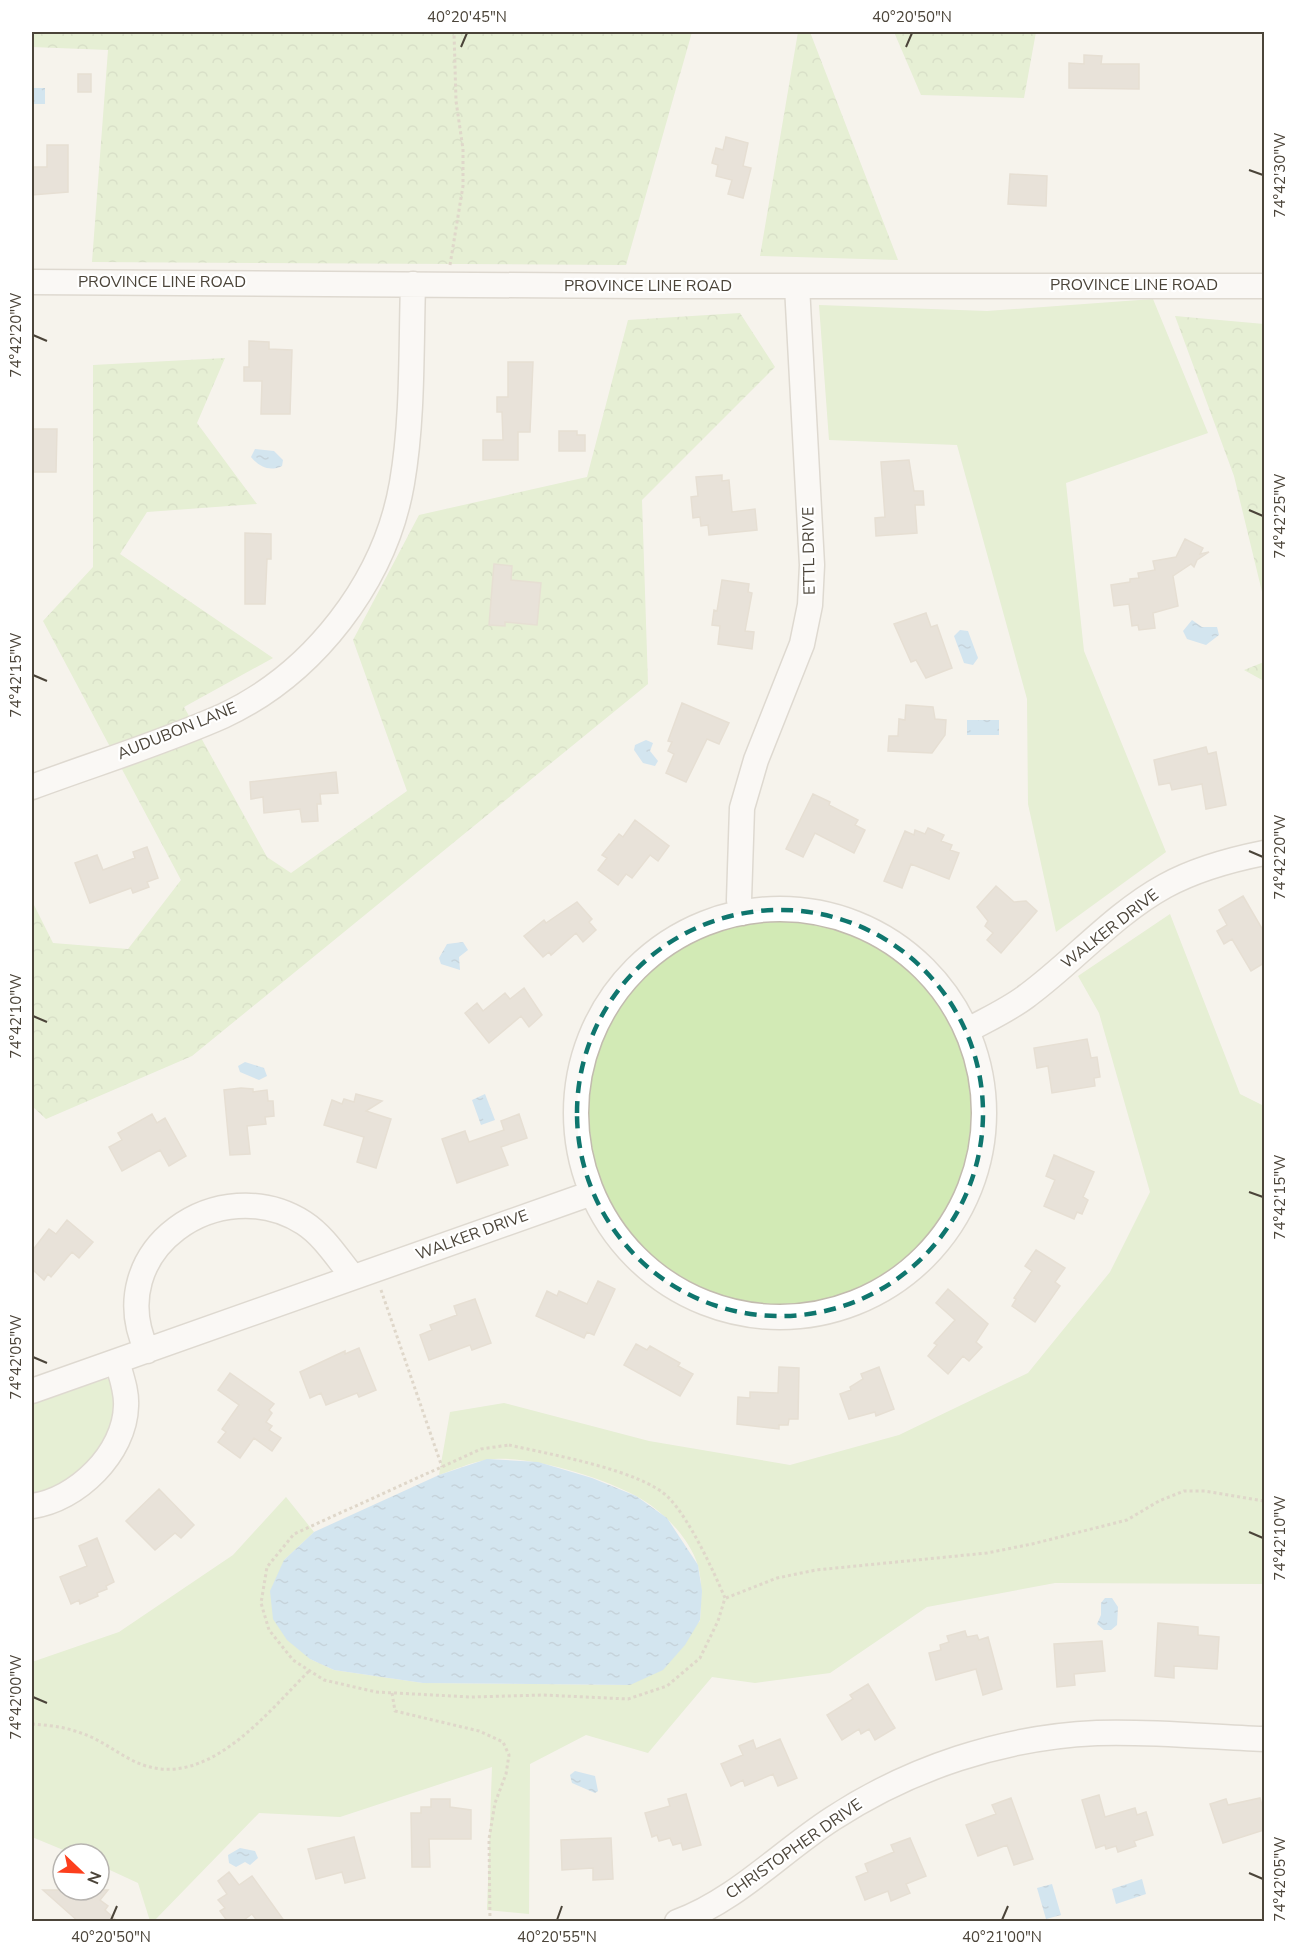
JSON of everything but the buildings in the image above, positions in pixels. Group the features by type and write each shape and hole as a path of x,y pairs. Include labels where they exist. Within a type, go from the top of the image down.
{"street":[{"name":"PROVINCE LINE ROAD","path":"32,282 1264,286"},
{"name":"AUDUBON LANE","path":"32,787 223,716 258,696 290,673 338,624 379,556 402,485 406,452 414,284"},
{"name":"ETTL DRIVE","path":"742,913 739,900 742,808 756,760 802,645 810,605 812,565 797,286"},
{"name":"WALKER DRIVE","path":"968,1030 1027,996 1133,908 1162,887 1195,871 1230,860 1264,853"},
{"path":"800,910 831,915 884,937 929,972 948,994 968,1030 978,1057 984,1089 985,1121 981,1153 974,1180 947,1231 929,1253 905,1275 878,1292 852,1304 792,1317 760,1316 728,1310 698,1300 670,1285 637,1258 605,1219 592,1192 581,1163 575,1107 587,1047 598,1021 629,976 652,954 679,936 705,924 742,913 800,910"},
{"name":"WALKER DRIVE","path":"32,1391 592,1192"},
{"path":"147,1351 140,1337 135,1308 136,1288 141,1270 153,1251 169,1234 188,1221 212,1211 236,1207 264,1208 285,1214 305,1223 363,1274"},
{"path":"32,1506 60,1497 81,1485 98,1469 112,1449 126,1409 126,1394 117,1361"},
{"name":"CHRISTOPHER DRIVE","path":"677,1922 714,1905 831,1820 870,1796 953,1760 1005,1745 1095,1733 1264,1739"}],"path":[{"path":"447,285 463,186 463,149 456,100 454,32"},
{"path":"363,1274 442,1467"},
{"path":"508,1445 586,1463 635,1478 669,1497 711,1567 725,1598 718,1621 700,1658 667,1686 628,1699 376,1692 324,1680 293,1660 269,1630 261,1603 267,1567 294,1534 442,1467 481,1449 508,1445"},
{"path":"725,1598 777,1578 816,1570 987,1553 1032,1544 1127,1520 1159,1501 1184,1491 1204,1491 1264,1501"},
{"path":"32,1724 55,1726 82,1733 142,1765 171,1771 203,1763 250,1730 309,1671"},
{"path":"392,1693 395,1711 479,1731 503,1742 509,1755 506,1774 495,1803 489,1839 490,1922"}],"highlighted area":[{"path":"799,910 831,915 884,937 929,972 948,994 978,1057 985,1121 981,1153 962,1206 929,1253 905,1274 878,1292 824,1312 760,1316 698,1300 670,1285 624,1245 592,1193 581,1163 575,1107 579,1078 587,1047 611,999 652,954 679,936 732,915"}],"green space":[{"path":"32,32 692,32 626,265 92,262 108,50 32,47"},
{"path":"798,32 810,32 898,260 760,256"},
{"path":"894,32 1036,32 1024,98 921,95"},
{"path":"1153,299 1208,433 1066,483 1084,651 1166,852 1056,932 1028,804 1027,699 957,445 829,440 819,305 987,311"},
{"path":"740,313 775,367 642,500 648,684 192,1056 46,1119 32,1106 32,901 53,943 128,949 181,880 43,621 93,567 93,365 225,358 197,423 257,504 147,512 120,554 273,658 184,707 267,857 291,873 407,791 353,640 419,515 587,477 628,320"},
{"path":"1175,316 1264,324 1264,600 1234,476"},
{"path":"1264,662 1264,681 1244,670"},
{"path":"1170,914 1240,1094 1264,1106 1264,1584 1055,1583 927,1607 830,1673 755,1683 712,1677 648,1753 586,1735 530,1764 529,1914 487,1910 492,1767 340,1817 259,1813 154,1921 150,1921 138,1883 111,1871 111,1842 51,1842 51,1845 32,1837 32,1662 119,1632 233,1555 286,1497 314,1532 284,1560 310,1659 334,1670 423,1683 630,1685 700,1621 701,1580 694,1555 673,1525 655,1508 604,1481 542,1463 503,1459 481,1461 439,1475 450,1412 504,1403 649,1441 790,1465 899,1435 1028,1373 1110,1272 1150,1192 1099,1013 1078,976"},
{"path":"780,922 817,926 853,937 886,954 915,978 939,1007 956,1040 967,1076 971,1113 967,1150 956,1186 939,1219 915,1248 886,1272 853,1289 817,1300 780,1304 743,1300 707,1289 674,1272 645,1248 621,1219 604,1186 593,1150 589,1113 593,1076 604,1040 621,1007 645,978 674,954 707,937 743,926"},
{"path":"102,1379 109,1379 117,1391 116,1432 78,1478 32,1498 32,1403"}],"water":[{"path":"32,88 45,88 45,104 32,104"},
{"path":"255,449 274,451 283,460 282,466 273,469 261,466 251,457"},
{"path":"1192,620 1202,627 1217,627 1219,635 1206,645 1187,639 1183,631"},
{"path":"960,630 968,631 978,658 973,665 964,663 954,636"},
{"path":"967,720 999,720 999,735 967,735"},
{"path":"646,740 653,743 650,751 658,761 655,766 643,763 634,750 635,745"},
{"path":"463,942 468,950 459,957 460,970 441,964 439,958 447,944"},
{"path":"245,1062 264,1068 267,1076 259,1080 240,1072 238,1066"},
{"path":"485,1094 495,1120 481,1125 472,1100"},
{"path":"487,1459 538,1462 592,1478 636,1496 667,1518 698,1565 702,1591 700,1620 685,1645 663,1670 630,1685 423,1683 334,1670 310,1659 287,1640 273,1619 270,1591 284,1560 314,1532 439,1475"},
{"path":"1105,1598 1112,1598 1118,1607 1117,1625 1111,1630 1104,1630 1097,1624 1101,1615 1101,1603"},
{"path":"575,1771 595,1776 598,1791 595,1793 572,1783 570,1775"},
{"path":"240,1848 255,1851 258,1858 250,1865 245,1862 236,1867 229,1863 228,1855"},
{"path":"1142,1879 1146,1894 1116,1904 1112,1889"},
{"path":"1052,1884 1061,1915 1046,1919 1037,1888"}]}
